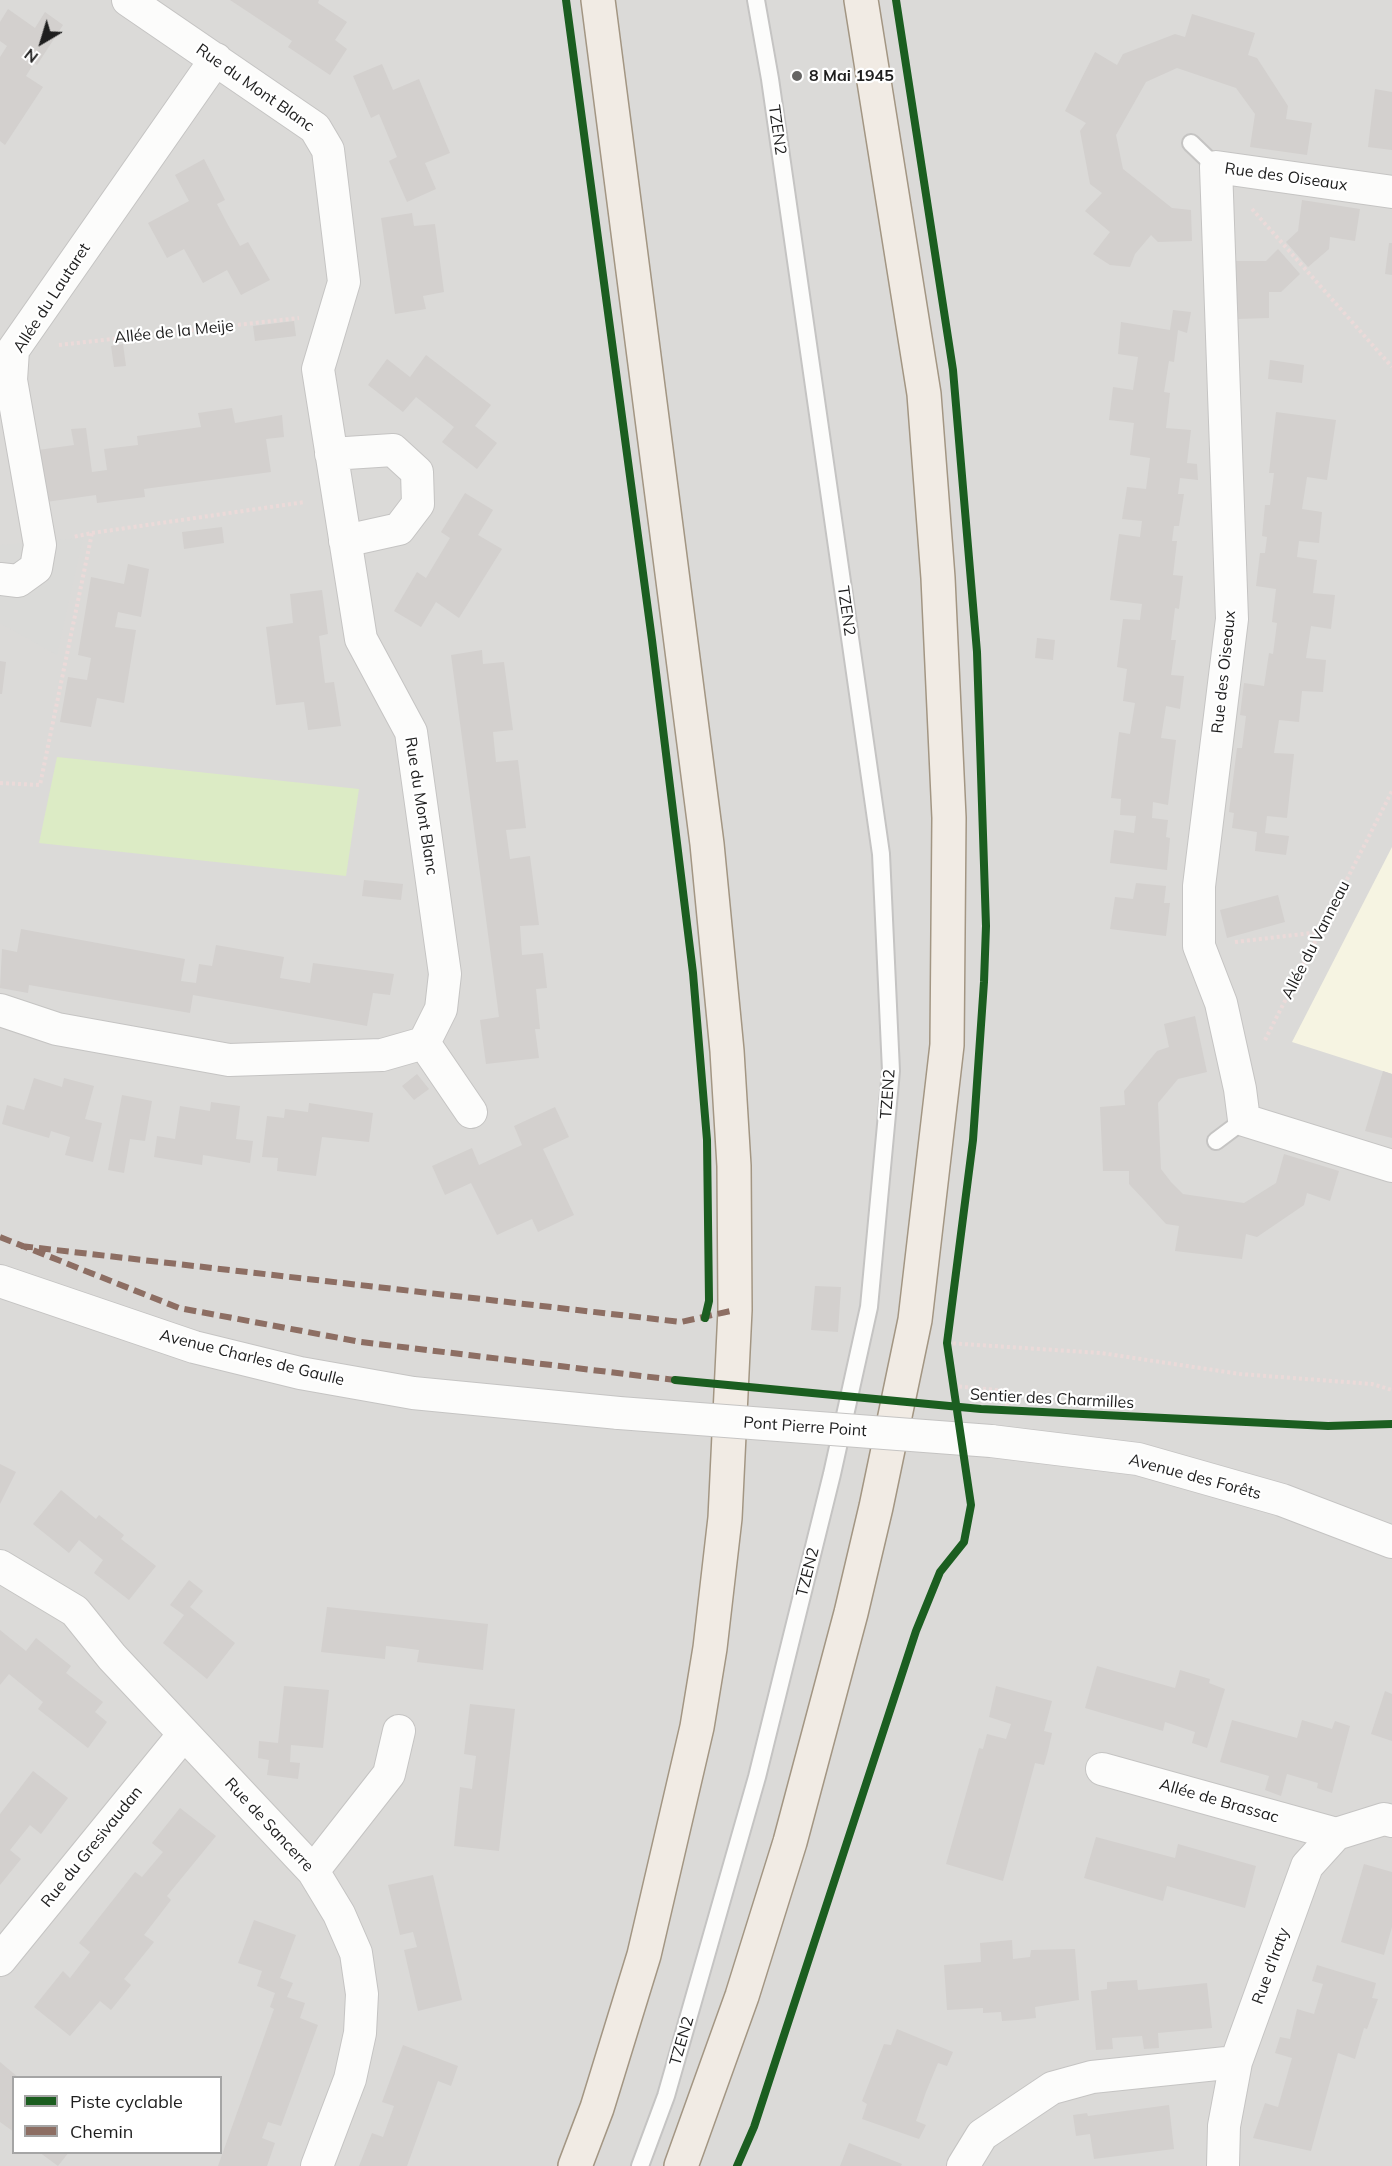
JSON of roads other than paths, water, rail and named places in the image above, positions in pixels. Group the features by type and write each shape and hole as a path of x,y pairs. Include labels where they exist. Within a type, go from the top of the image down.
{"main road":[{"path":"574,2166 597,2108 644,1955 697,1727 710,1648 725,1518 735,1310 734,1166 727,1051 706,844 598,0"},
{"path":"681,2166 742,1996 787,1853 874,1518 915,1320 947,1045 949,818 938,578 924,393 861,0"}],"street":[{"name":"Rue du Mont Blanc","path":"128,0 315,128 328,150 344,282 318,369 361,639 411,732 445,974 441,1009 424,1043"},
{"name":"Allée du Lautaret","path":"0,579 18,581 36,568 40,545 11,380 13,350 216,59"},
{"name":"Rue des Oiseaux","path":"1244,1120 1240,1089 1221,1003 1199,946 1199,886 1232,620 1216,168 1392,192"},
{"path":"331,454 393,450 417,472 418,504 399,529 345,541"},
{"path":"0,1010 57,1029 229,1060 382,1055 424,1043 471,1112"},
{"path":"1244,1120 1392,1166"},
{"name":"Avenue Charles de Gaulle","path":"0,1281 194,1347 300,1373 413,1393 620,1413"},
{"name":"Pont Pierre Point","path":"620,1413 991,1441"},
{"name":"Avenue des Forêts","path":"991,1441 1138,1459 1282,1500 1392,1542"},
{"name":"Rue de Sancerre","path":"0,1566 75,1611 112,1657 313,1871 339,1914 356,1953 362,1994 360,2033 350,2079 317,2166"},
{"path":"313,1871 389,1774 399,1731"},
{"name":"Rue du Gresivaudan","path":"0,1960 184,1734"},
{"name":"Allée de Brassac","path":"1102,1768 1336,1834"},
{"path":"1336,1834 1384,1819 1392,1821"},
{"name":"Rue d'Iraty","path":"1223,2166 1224,2126 1236,2062 1307,1866 1336,1834"},
{"path":"963,2166 982,2135 1052,2088 1092,2077 1236,2062"}],"lane":[{"name":"TZEN2","path":"640,2166 666,2096 754,1788 835,1463 869,1307 891,1071 881,854 773,102 756,0"},
{"path":"1191,143 1216,168"},
{"path":"1216,1141 1244,1120"}],"place":[{"name":"8 Mai 1945","path":"797,76"}]}
